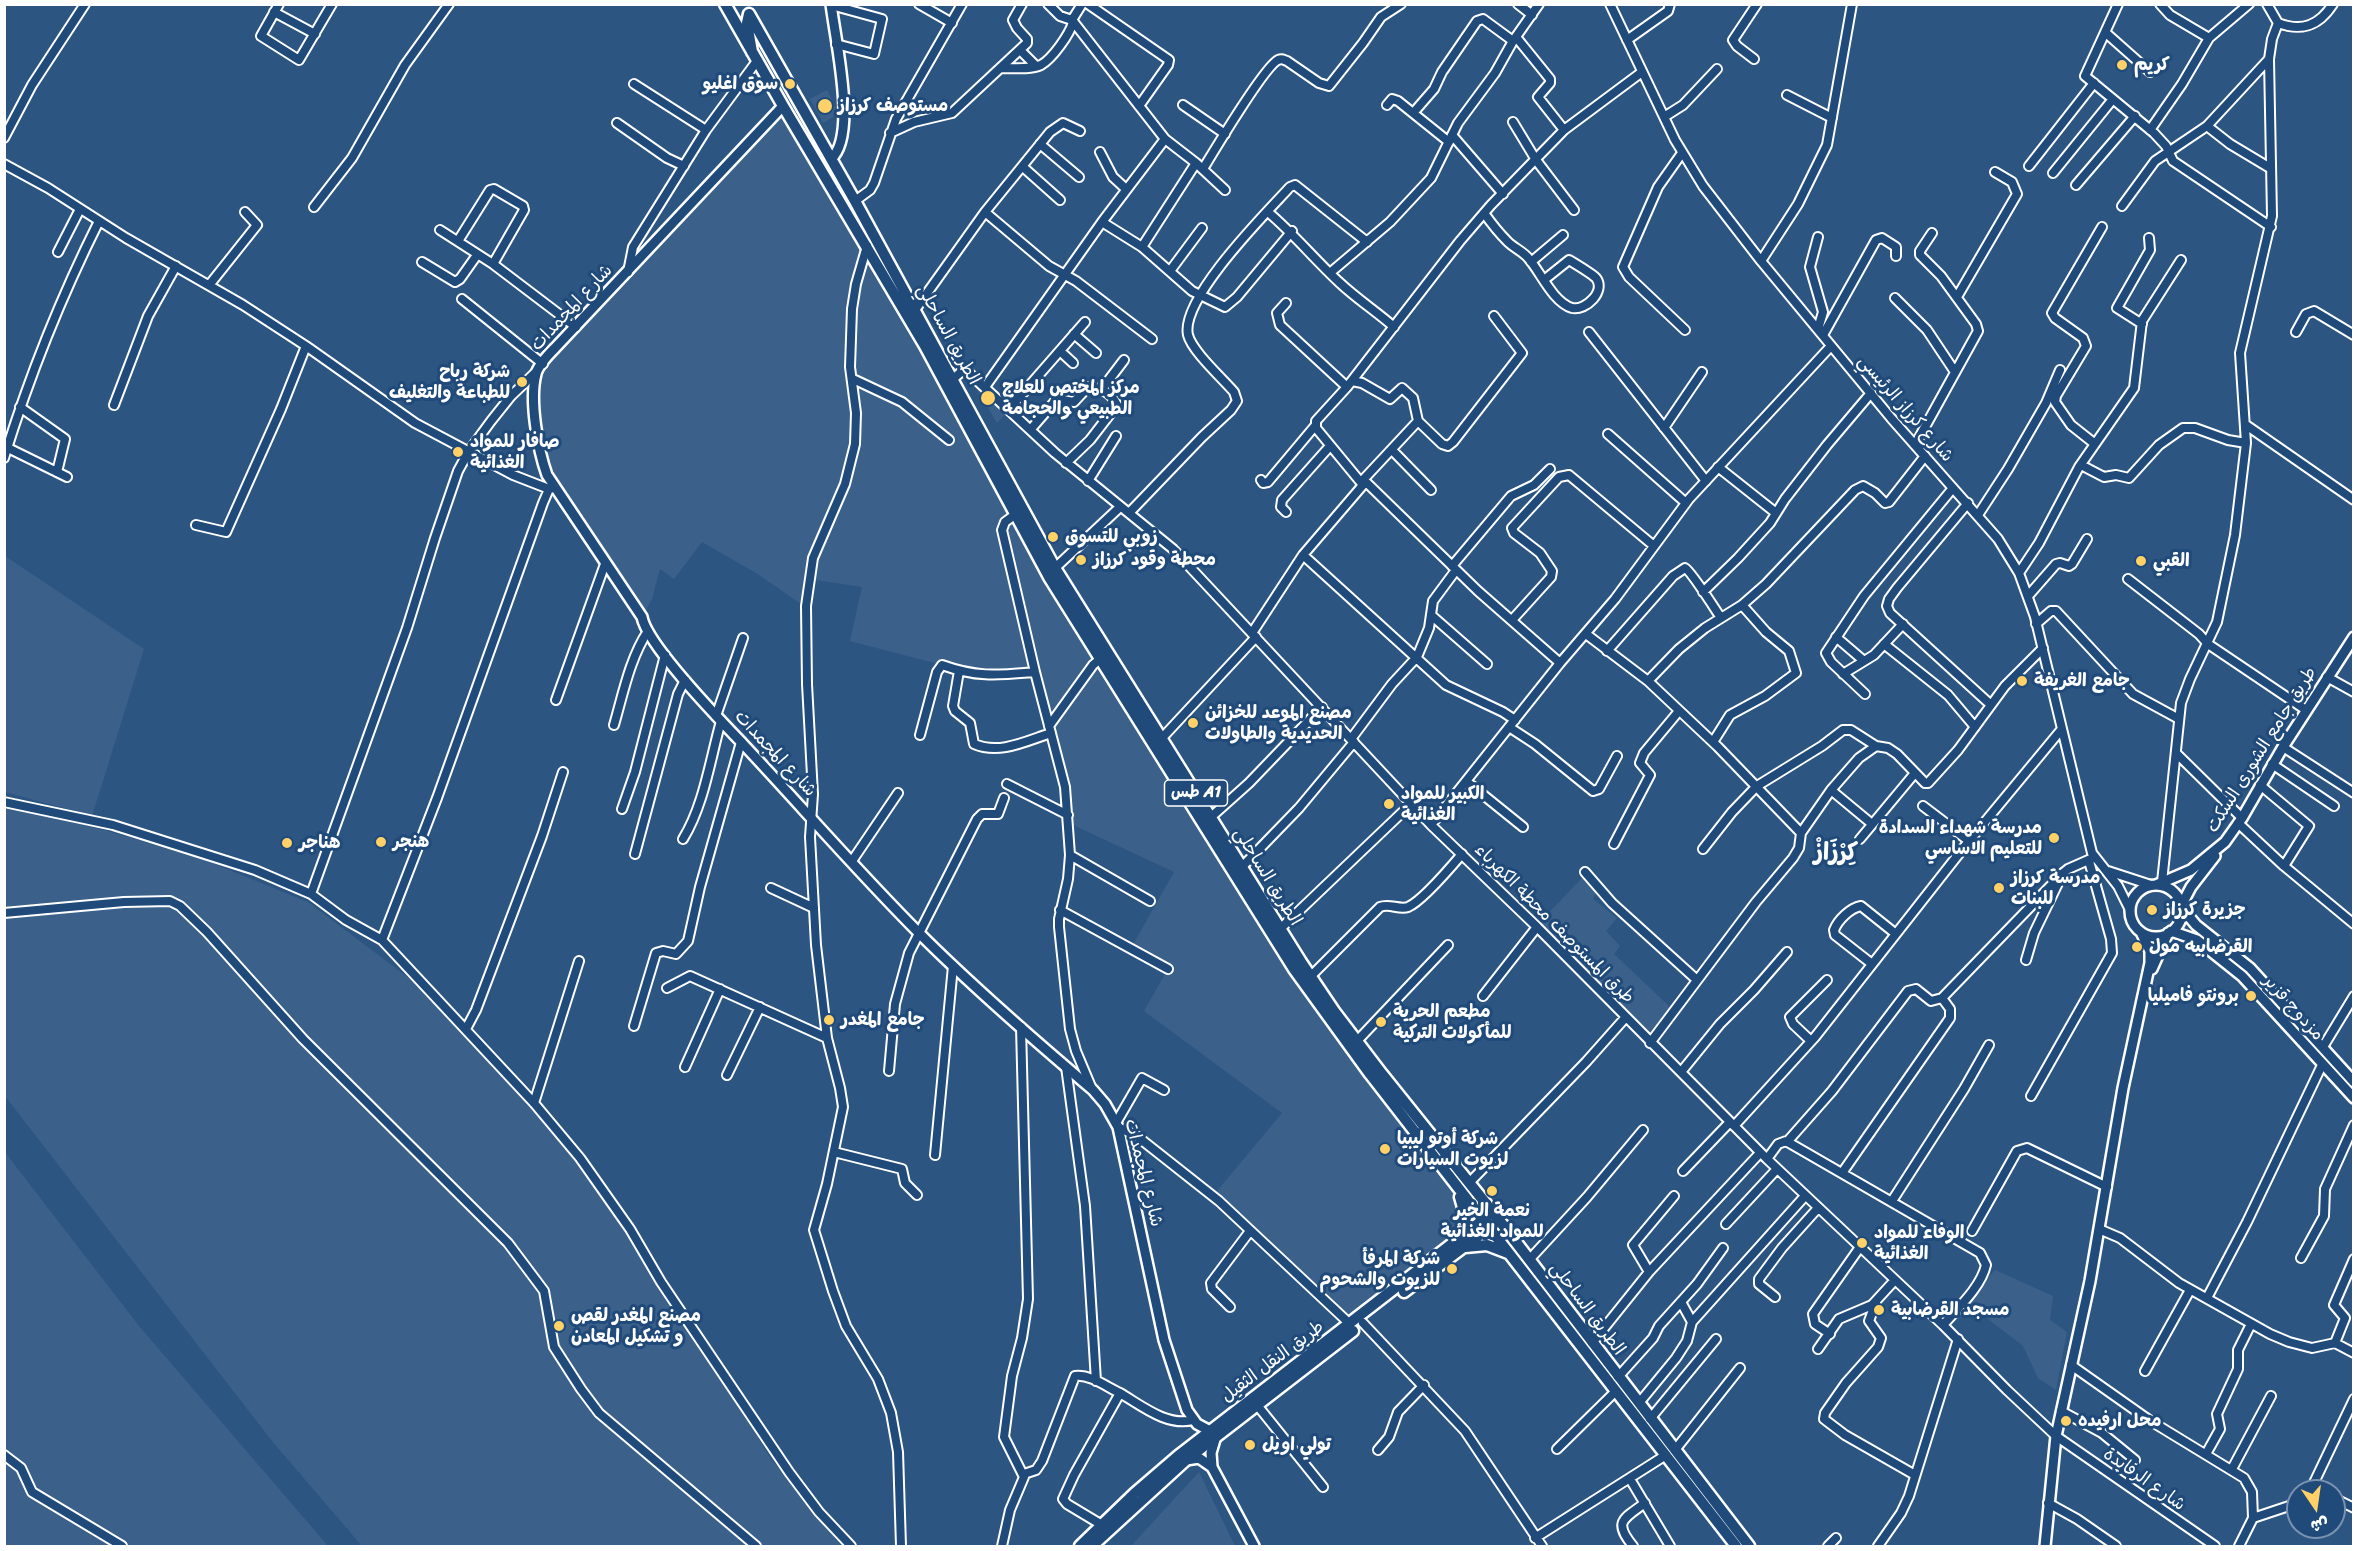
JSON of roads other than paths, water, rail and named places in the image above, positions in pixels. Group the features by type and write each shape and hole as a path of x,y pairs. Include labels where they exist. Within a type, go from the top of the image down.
{"highway":[{"name":"الطريق الساحلي","path":"725,4 783,106 950,383 1055,568 1211,817 1238,871 1357,1041 1496,1216 1639,1403 1670,1453 1736,1546"},
{"name":"الطريق الساحلي","path":"746,9 754,56"},
{"name":"الطريق الساحلي","path":"746,9 915,310 1049,577 1238,871 1318,1004 1617,1391 1749,1546"},
{"path":"1458,1188 1466,1218 1458,1246 1487,1245 1510,1254"},
{"name":"طريق النقل الثقيل","path":"1092,1546 1213,1433 1257,1405 1496,1216"},
{"name":"طريق النقل الثقيل","path":"1080,1546 1154,1476 1213,1433 1350,1324 1458,1246"}],"main road":[{"path":"831,5 843,94 844,125 838,151 831,159"},
{"name":"شارع المجمدات","path":"783,106 548,355 536,372 535,407 539,448 547,475 552,489 642,617 644,625 664,655 685,680 918,932 1093,1090 1105,1104 1117,1125 1164,1340 1187,1410 1194,1420"},
{"name":"طريق جامع الشورى السكت","path":"2157,884 2191,870 2219,849 2240,821 2272,764 2354,637"},
{"path":"2145,988 2169,932 2178,923 2181,906 2219,849"},
{"path":"2045,1546 2056,1436 2099,1229 2123,1088 2150,955 2141,932 2133,923 2130,910 2132,900 2138,892 2157,884 2172,891 2181,906"},
{"name":"مزدوج قزير","path":"2181,906 2196,925 2250,969 2354,1082"},
{"path":"2141,932 2156,936 2169,932"},
{"name":"مزدوج قزير","path":"2169,932 2197,940 2242,976 2354,1098"},
{"path":"2334,1077 2341,1069"},
{"path":"1194,1420 1213,1433 1212,1467"},
{"path":"1186,1460 1202,1459 1212,1467 1254,1546"}],"street":[{"path":"4,138 32,85 85,4"},
{"path":"315,34 277,8 261,36 299,60 315,34 332,4"},
{"path":"314,207 346,166 405,65 449,4"},
{"path":"919,4 952,23"},
{"path":"855,201 870,190 874,183 890,133 962,4"},
{"path":"890,133 914,122 949,115 1020,50 1028,40 1013,20 1022,4"},
{"path":"1048,4 1060,16 1072,21 1165,140 1225,190"},
{"path":"1001,68 1042,65 1071,31 1072,21 1082,4"},
{"path":"1088,4 1168,60 1168,65 1139,106"},
{"path":"1142,246 1199,166 1225,134 1261,79 1277,61 1283,59 1319,83 1329,86 1381,17 1401,4"},
{"path":"1518,4 1532,15"},
{"path":"1330,272 1398,215 1431,178 1458,123 1496,73 1515,39 1539,4"},
{"name":"شارع كرزاز الرئيسي","path":"1611,4 1682,153 1716,204 1871,393 1968,503 2011,558 2019,573 2037,624 2092,859 2118,886 2130,910"},
{"path":"1627,40 1668,11 1671,4"},
{"path":"1754,59 1733,40 1757,4"},
{"path":"1761,261 1790,219 1816,172 1827,145 1852,4"},
{"path":"2118,4 2085,76 2150,130 2169,152 2173,161 2271,226"},
{"path":"2160,4 2170,15 2209,38"},
{"path":"2150,130 2209,38 2249,4"},
{"path":"2267,4 2278,23 2289,27 2308,27 2324,17 2333,4"},
{"path":"831,5 882,19 874,54 836,44"},
{"path":"1414,112 1434,89 1442,72 1477,21 1483,20 1515,39 1550,79 1550,83 1538,97 1563,130"},
{"path":"2102,867 2114,874 2157,884 2177,754 2181,703 2217,622 2228,575 2246,443 2241,343 2271,226 2273,205 2270,168 2269,59 2272,39 2278,23"},
{"path":"2106,33 2150,72"},
{"path":"1020,50 1036,66"},
{"path":"628,272 633,247 754,56"},
{"path":"2122,206 2150,166 2207,126 2269,59"},
{"path":"1664,117 1683,105 1717,69"},
{"path":"1261,480 1263,483 1268,482 1315,426 1316,421 1349,384 1484,213 1563,130 1642,72"},
{"path":"2029,166 2094,83"},
{"path":"634,84 706,130"},
{"path":"1787,95 1832,118"},
{"path":"1387,105 1395,99 1451,138 1503,194"},
{"path":"2053,173 2113,99"},
{"path":"1183,105 1225,134"},
{"path":"2076,185 2135,116"},
{"path":"1513,122 1536,160 1574,210"},
{"path":"617,123 667,158 684,166"},
{"path":"915,310 985,212 1040,144 1060,123 1065,123 1080,131"},
{"path":"2207,126 2230,144 2270,168"},
{"path":"985,387 1126,189 1165,140"},
{"path":"1040,144 1079,177"},
{"path":"1100,152 1113,177 1126,189"},
{"path":"1682,153 1666,173 1654,194 1623,269 1629,278 1685,330"},
{"path":"4,164 210,284 306,346 415,423 513,476 552,489 382,940"},
{"path":"1023,167 1060,200"},
{"path":"1957,297 2017,194 2012,182 1995,172"},
{"path":"1129,513 1231,410 1237,401 1234,392 1190,339 1189,320 1201,295 1241,241 1290,187 1298,186 1367,242"},
{"path":"458,241 490,190 494,189 523,206 524,210 493,264"},
{"path":"58,252 80,209"},
{"path":"210,284 256,226 245,212"},
{"path":"985,212 1050,266 1105,302 1152,339"},
{"path":"1268,212 1292,231 1345,287 1370,305 1394,327"},
{"path":"1484,213 1503,237 1531,262 1544,280 1563,302 1574,308 1586,305 1593,299 1598,287 1594,276 1569,260 1544,280"},
{"path":"4,458 20,407 79,261 99,221"},
{"path":"1102,222 1142,246 1192,291 1225,307 1292,231"},
{"path":"2095,444 2071,425 2055,402 2056,396 2085,346 2083,338 2055,318 2052,313 2102,227"},
{"path":"1170,271 1202,228"},
{"path":"440,230 493,264 576,327"},
{"path":"1916,445 1978,331 1941,276 1920,255 1920,251 1932,232"},
{"path":"1531,262 1563,235"},
{"path":"1818,237 1810,267 1823,312 1820,332"},
{"path":"1820,332 1876,240 1882,238 1896,247 1896,256"},
{"path":"2142,324 2117,308 2150,250 2149,238"},
{"path":"867,246 856,284 852,309 850,367 856,413 853,453 845,484 813,558 807,584 807,684 813,794 810,837 814,908 827,1038 842,1097 842,1116 827,1184 814,1224 814,1236 846,1326 878,1379 891,1413 898,1452 901,1546"},
{"path":"422,262 454,282 460,279 477,255"},
{"path":"2019,573 2039,543 2081,465 2134,388 2142,324 2181,260"},
{"path":"114,405 148,316 176,266"},
{"path":"1895,298 1927,330 1955,372"},
{"path":"462,299 543,364"},
{"path":"1286,303 1276,313 1280,325 1349,384 1362,383 1390,399 1399,388 1402,389 1413,398 1418,421 1442,444 1451,445 1521,356 1521,350 1494,316"},
{"path":"2296,332 2306,314 2314,311 2354,335"},
{"path":"1009,409 1085,322"},
{"path":"1588,332 1706,481"},
{"path":"1074,334 1096,352"},
{"path":"196,525 226,532 281,409 306,346"},
{"path":"1431,825 1560,663 1615,599 1686,503 1832,346"},
{"path":"1060,351 1073,363"},
{"path":"1102,389 1124,360"},
{"path":"1978,515 2008,470 2046,403 2060,370"},
{"name":"طرق المستوصف محطة الكهرباء","path":"950,383 958,373 963,371 969,373 1066,463 1173,549 1431,825 1537,927 1760,1153 1944,1324 2007,1390 2056,1436"},
{"path":"311,894 407,628 458,471 469,451 511,396 536,372"},
{"path":"1664,428 1702,372"},
{"path":"853,379 902,402 949,440"},
{"path":"1031,429 1057,399 1074,402 1087,387 1102,389 1109,394 1117,405 1090,440 1066,463"},
{"path":"1703,592 1738,558 1776,513 1827,445 1871,393"},
{"path":"20,407 65,440 57,472"},
{"path":"1162,738 1254,635 1303,555 1418,421"},
{"path":"2246,425 2354,500"},
{"path":"1315,426 1362,484"},
{"path":"2081,465 2104,477 2116,475 2129,478 2159,445 2183,428 2195,428 2228,440 2246,443"},
{"path":"1608,434 1686,503"},
{"path":"1088,481 1116,436"},
{"path":"1286,512 1281,507 1282,500 1330,446"},
{"path":"8,448 67,477"},
{"path":"1392,450 1431,490"},
{"path":"1648,681 1679,649 1742,605 1766,584 1855,490 1863,486 1885,503 1889,502 1925,456"},
{"path":"1718,467 1776,513"},
{"path":"1238,871 1299,808 1353,741 1392,684 1417,657 1430,628 1435,597 1454,568 1511,496 1534,485 1550,469"},
{"path":"1512,620 1551,578 1552,571 1540,553 1514,533 1513,526 1562,475 1569,475 1654,546"},
{"path":"1362,484 1371,485 1454,568 1560,663"},
{"path":"1864,694 1827,657 1826,653 1871,587 1953,488"},
{"path":"1968,503 1887,603 1888,609 1903,624 1991,705"},
{"path":"1055,568 1120,507"},
{"path":"1016,514 1005,522 1002,530 1065,787 1070,855 1059,927 1070,1029 1076,1051 1093,1090"},
{"path":"2028,596 2056,564 2069,566 2072,564 2087,539"},
{"path":"1303,555 1446,685 1503,712 1512,724 1593,791 1599,789 1617,756"},
{"path":"556,700 605,564"},
{"path":"1607,651 1679,570 1685,568 1690,571 1721,618"},
{"path":"2128,579 2199,634 2208,644 2306,710"},
{"path":"1713,742 1730,715 1766,696 1796,673 1789,651 1766,633 1742,605"},
{"path":"2037,624 2051,611 2056,611 2133,694 2179,719"},
{"path":"1431,615 1487,664"},
{"path":"1843,674 1874,655 1903,624"},
{"path":"614,725 627,679 648,631"},
{"path":"1586,634 1648,681 1713,742 1801,833"},
{"path":"1836,637 1864,661"},
{"path":"683,839 697,809 719,718 743,638"},
{"path":"1884,644 1948,695 1975,727"},
{"path":"1703,849 1732,812 1757,786 1822,746 1843,730 1851,730 1876,746 1888,748 1897,754 1925,783 1931,781 2021,668 2043,648"},
{"path":"622,809 635,772 664,655"},
{"path":"959,671 954,694 954,709 970,723 974,744 987,748 1008,747 1050,730 1093,665 1100,659"},
{"path":"920,735 937,672 942,665 959,671 1001,676 1035,672"},
{"path":"2327,677 2354,692"},
{"path":"635,854 678,694 685,680"},
{"path":"1211,817 1249,783 1322,707"},
{"path":"1614,844 1650,776 1640,763 1644,753 1679,711"},
{"path":"1683,1171 1732,1124 1811,1041 1969,841 2061,730"},
{"path":"634,1026 656,953 663,951 676,954 688,941 700,887 741,742"},
{"path":"1650,1043 1756,902 1793,858 1799,848 1801,833 1831,790 1859,758 1876,746"},
{"path":"2283,747 2354,793"},
{"path":"2177,754 2284,866 2354,924"},
{"path":"2272,764 2334,806"},
{"path":"466,1029 479,1001 542,836 564,772"},
{"path":"1860,839 1915,773"},
{"path":"1466,781 1523,827"},
{"path":"1007,784 1068,815"},
{"path":"2260,785 2309,826 2284,866"},
{"path":"1831,790 1872,824"},
{"path":"852,861 898,793"},
{"path":"889,1071 895,1004 909,953 977,819 982,814 998,814 1004,798"},
{"path":"4,802 91,820 197,850 255,870 311,894 346,920 382,940 534,1103 580,1158 630,1229 684,1316 805,1494 851,1546"},
{"path":"1280,929 1411,804"},
{"path":"1923,806 1969,841"},
{"path":"1311,976 1380,906 1410,905 1462,854"},
{"path":"1070,855 1150,901"},
{"path":"1787,1142 1832,1091 1908,992 1916,989 1931,1001 1942,998 2063,873 2092,859 2112,952 2031,1096"},
{"path":"1585,872 1612,903 1697,980"},
{"path":"2026,960 2034,933 2063,873"},
{"path":"771,888 814,908"},
{"path":"4,913 87,904 144,901 170,901 180,906 207,932 303,1039 508,1244 544,1291 554,1347 599,1413 756,1546"},
{"path":"1872,964 1835,935 1834,930 1838,922 1853,908 1861,906 1896,934"},
{"path":"1060,910 1168,969"},
{"path":"1483,996 1537,927"},
{"path":"1357,1041 1448,945"},
{"path":"1681,1072 1719,1024 1754,990 1787,952"},
{"path":"534,1103 579,961"},
{"path":"935,1155 953,966"},
{"path":"668,988 690,976 827,1038"},
{"path":"1811,1041 1793,1024 1790,1017 1827,980"},
{"path":"685,1067 720,989"},
{"path":"2323,1047 2354,996"},
{"path":"1842,1173 1950,1018 1950,1009 1942,998"},
{"path":"727,1075 760,1007"},
{"path":"1469,1183 1587,1062 1626,1017"},
{"path":"1002,1546 1010,1510 1023,1482 1024,1474 1004,1437 1012,1376 1022,1338 1028,1299 1021,1027"},
{"path":"1889,1200 1964,1089 1989,1046"},
{"path":"2207,1298 2238,1241 2322,1065"},
{"path":"1066,1067 1084,1206 1096,1381"},
{"path":"1889,1200 1958,1092 1965,1072"},
{"path":"1164,1090 1142,1078 1117,1125 1138,1137 1205,1190 1350,1324"},
{"path":"2301,1258 2324,1216 2325,1189 2354,1125"},
{"path":"1529,1260 1587,1197 1643,1130"},
{"path":"1767,1159 1778,1143 1787,1142 1980,1253 1986,1265 1981,1277 1944,1324"},
{"path":"1972,1231 2017,1151 2021,1148 2026,1148 2107,1186"},
{"path":"834,1152 902,1169 905,1183 917,1195"},
{"path":"1592,1343 1648,1272 1760,1153"},
{"path":"1726,1224 1777,1169"},
{"path":"1648,1272 1633,1245 1674,1196"},
{"path":"1639,1403 1676,1358 1687,1341 1692,1322 1805,1196"},
{"path":"1775,1298 1759,1284 1759,1279 1782,1248 1818,1208"},
{"path":"2099,1229 2120,1238 2158,1269 2251,1324 2303,1346 2320,1347 2335,1343 2354,1353"},
{"path":"1230,1307 1212,1289 1211,1283 1250,1231"},
{"path":"1830,1334 1815,1324 1813,1314 1860,1247"},
{"path":"1618,1377 1639,1355 1659,1326 1723,1248"},
{"path":"2335,1343 2345,1318 2334,1305 2354,1259"},
{"path":"1818,1349 1839,1319 1863,1311 1876,1302 1895,1280"},
{"path":"2145,1371 2190,1290"},
{"path":"1681,1302 1692,1322"},
{"path":"1876,1302 1869,1321 1881,1338 1878,1347 1846,1383 1825,1413 1824,1419 1845,1435 1915,1475"},
{"path":"1363,1323 1465,1431 1542,1546"},
{"path":"2206,1454 2220,1429 2217,1414 2238,1369 2238,1350 2251,1324"},
{"path":"1650,1419 1716,1339"},
{"path":"1878,1546 1901,1513 1958,1339"},
{"path":"2071,1365 2149,1420 2232,1469 2249,1484 2253,1499 2253,1518 2239,1546"},
{"path":"1535,1538 1670,1453 1740,1368"},
{"path":"1024,1474 1036,1470 1042,1461 1073,1378 1080,1375 1120,1393 1171,1422 1182,1424 1194,1420"},
{"path":"1378,1450 1389,1437 1398,1412 1424,1385"},
{"path":"1557,1449 1617,1391"},
{"path":"1102,1525 1067,1504 1063,1499 1120,1393"},
{"path":"2232,1469 2271,1396"},
{"path":"2319,1479 2354,1400"},
{"path":"1257,1405 1323,1487"},
{"path":"2061,1411 2102,1433 2135,1460"},
{"name":"شارع الرفايدة","path":"2056,1436 2216,1546"},
{"path":"4,1455 21,1468 32,1492 122,1546"},
{"path":"1630,1479 1670,1546"},
{"path":"1634,1546 1623,1533 1622,1525 1625,1518 1645,1503"},
{"path":"2048,1503 2077,1519 2116,1546"},
{"path":"2253,1518 2286,1507"},
{"path":"1828,1546 1836,1538"}],"place":[{"name":"كريم","path":"2122,65"},
{"name":"سوق اغليو","path":"790,84"},
{"name":"مستوصف كرزاز","path":"825,106"},
{"name":"شركة رباح للطباعة والتغليف","path":"522,382"},
{"name":"مركز المختص للعلاج الطبيعي والحجامة","path":"988,398"},
{"name":"صافار للمواد الغذائية","path":"458,452"},
{"name":"زوبي للتسوق","path":"1053,537"},
{"name":"محطة وقود كرزاز","path":"1081,560"},
{"name":"القبي","path":"2141,561"},
{"name":"جامع الغريفة","path":"2022,681"},
{"name":"مصنع الموعد للخزائن الحديدية والطاولات","path":"1193,723"},
{"name":"الكبير للمواد الغذائية","path":"1389,804"},
{"name":"مدرسة شهداء السدادة للتعليم الاساسي","path":"2054,838"},
{"name":"هنجر","path":"381,842"},
{"name":"هناجر","path":"287,843"},
{"name":"مدرسة كرزاز للبنات","path":"1999,888"},
{"name":"جزيرة كرزاز","path":"2152,910"},
{"name":"القرضابيه مول","path":"2137,947"},
{"name":"برونتو فاميليا","path":"2251,996"},
{"name":"جامع المغدر","path":"829,1020"},
{"name":"مطعم الحرية للمأكولات التركية","path":"1381,1022"},
{"name":"شركة أوتو ليبيا لزيوت السيارات","path":"1385,1149"},
{"name":"نعمة الخير للمواد الغذائية","path":"1492,1191"},
{"name":"الوفاء للمواد الغذائية","path":"1862,1243"},
{"name":"شركة المرفأ للزيوت والشحوم","path":"1452,1269"},
{"name":"مسجد القرضابية","path":"1879,1310"},
{"name":"مصنع المغدر لقص و تشكيل المعادن","path":"559,1326"},
{"name":"محل ارفيده","path":"2066,1421"},
{"name":"تولي اويل","path":"1250,1445"}],"district":[{"name":"كِرْزَازْ","path":"1836,854"}]}
